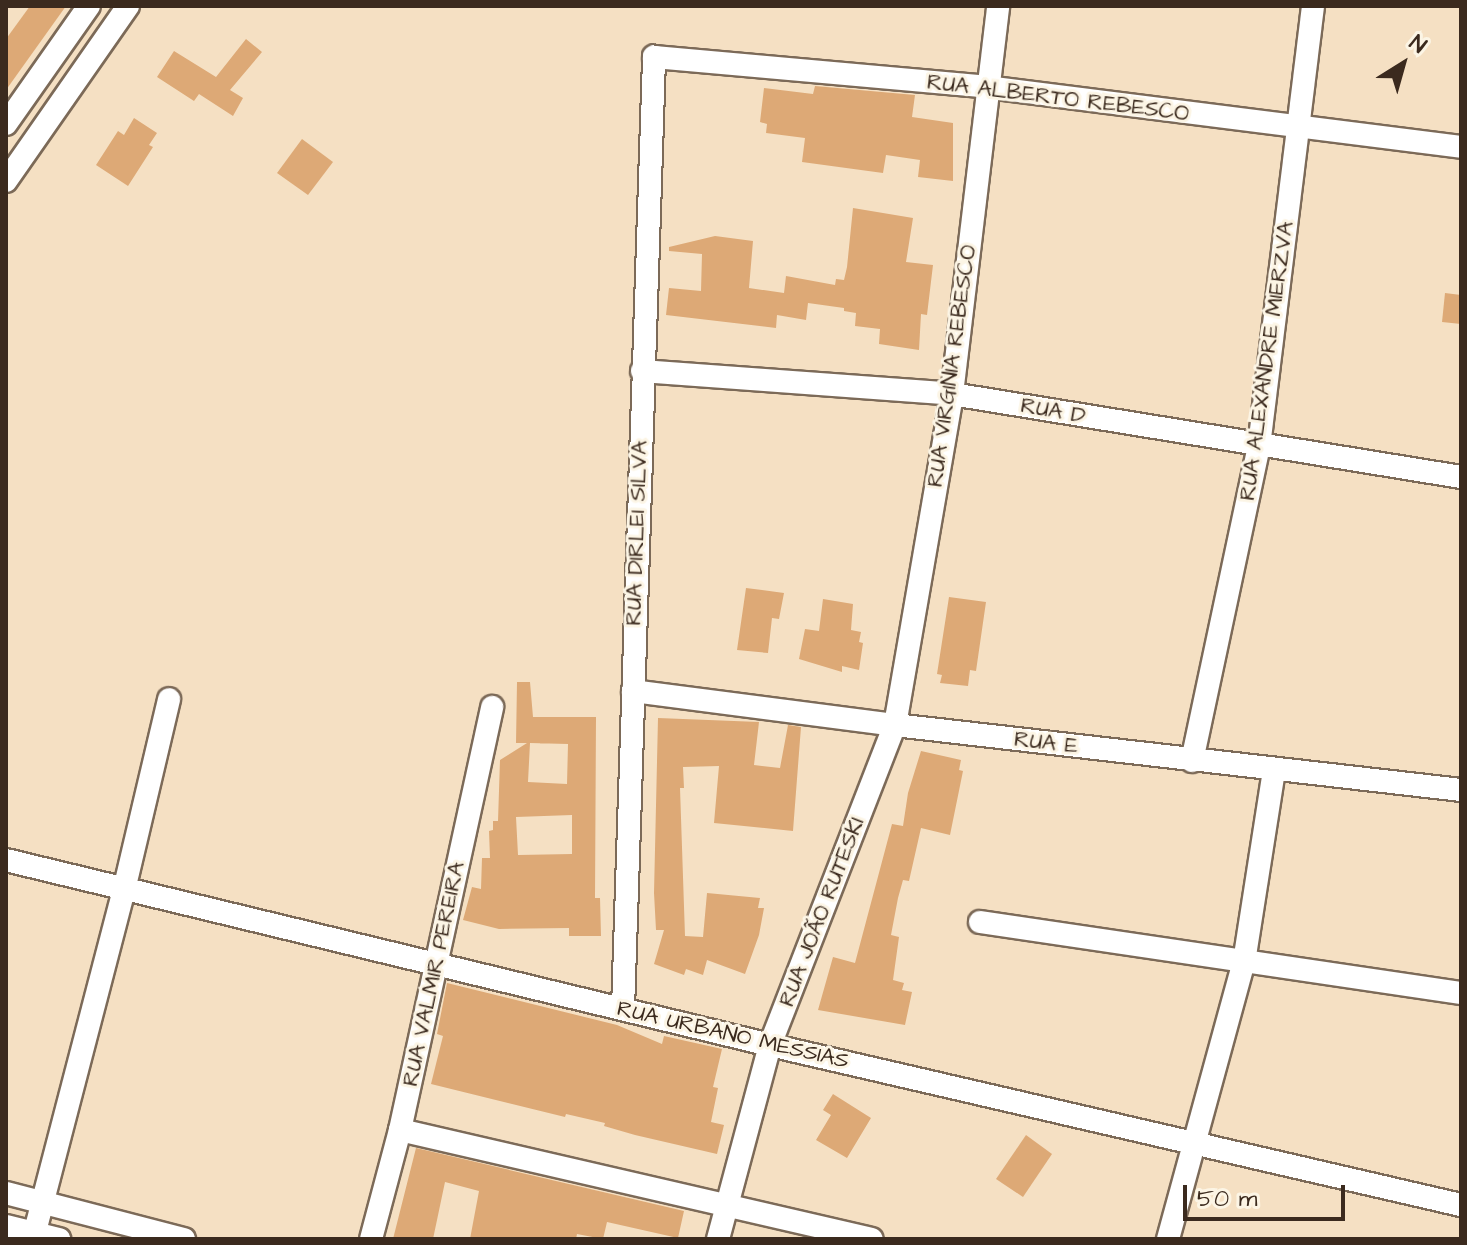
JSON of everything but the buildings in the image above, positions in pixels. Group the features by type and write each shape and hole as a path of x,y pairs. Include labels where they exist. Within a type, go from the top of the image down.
{"street":[{"path":"6,124 89,6"},
{"path":"6,181 128,6"},
{"name":"RUA VIRGINIA REBESCO","path":"895,725 952,394 998,6"},
{"name":"RUA ALEXANDRE MIERZVA","path":"1192,761 1259,446 1313,6"},
{"name":"RUA ALBERTO REBESCO","path":"654,57 987,87 1299,129 1461,147"},
{"name":"RUA DIRLEI SILVA","path":"623,1009 654,57"},
{"name":"RUA D","path":"642,371 952,394 1461,477"},
{"name":"RUA E","path":"633,691 1192,761 1461,790"},
{"path":"34,1236 124,890 169,699"},
{"name":"RUA VALMIR PEREIRA","path":"371,1239 400,1130 492,707"},
{"name":"RUA JOÃO RUTESKI","path":"718,1239 770,1045 895,725"},
{"path":"1168,1239 1244,962 1274,770"},
{"name":"RUA URBANO MESSIAS","path":"6,860 770,1045 1461,1205"},
{"path":"980,922 1461,993"},
{"path":"400,1130 872,1239"},
{"path":"6,1193 170,1237"},
{"path":"6,1226 34,1236 59,1239"}]}
